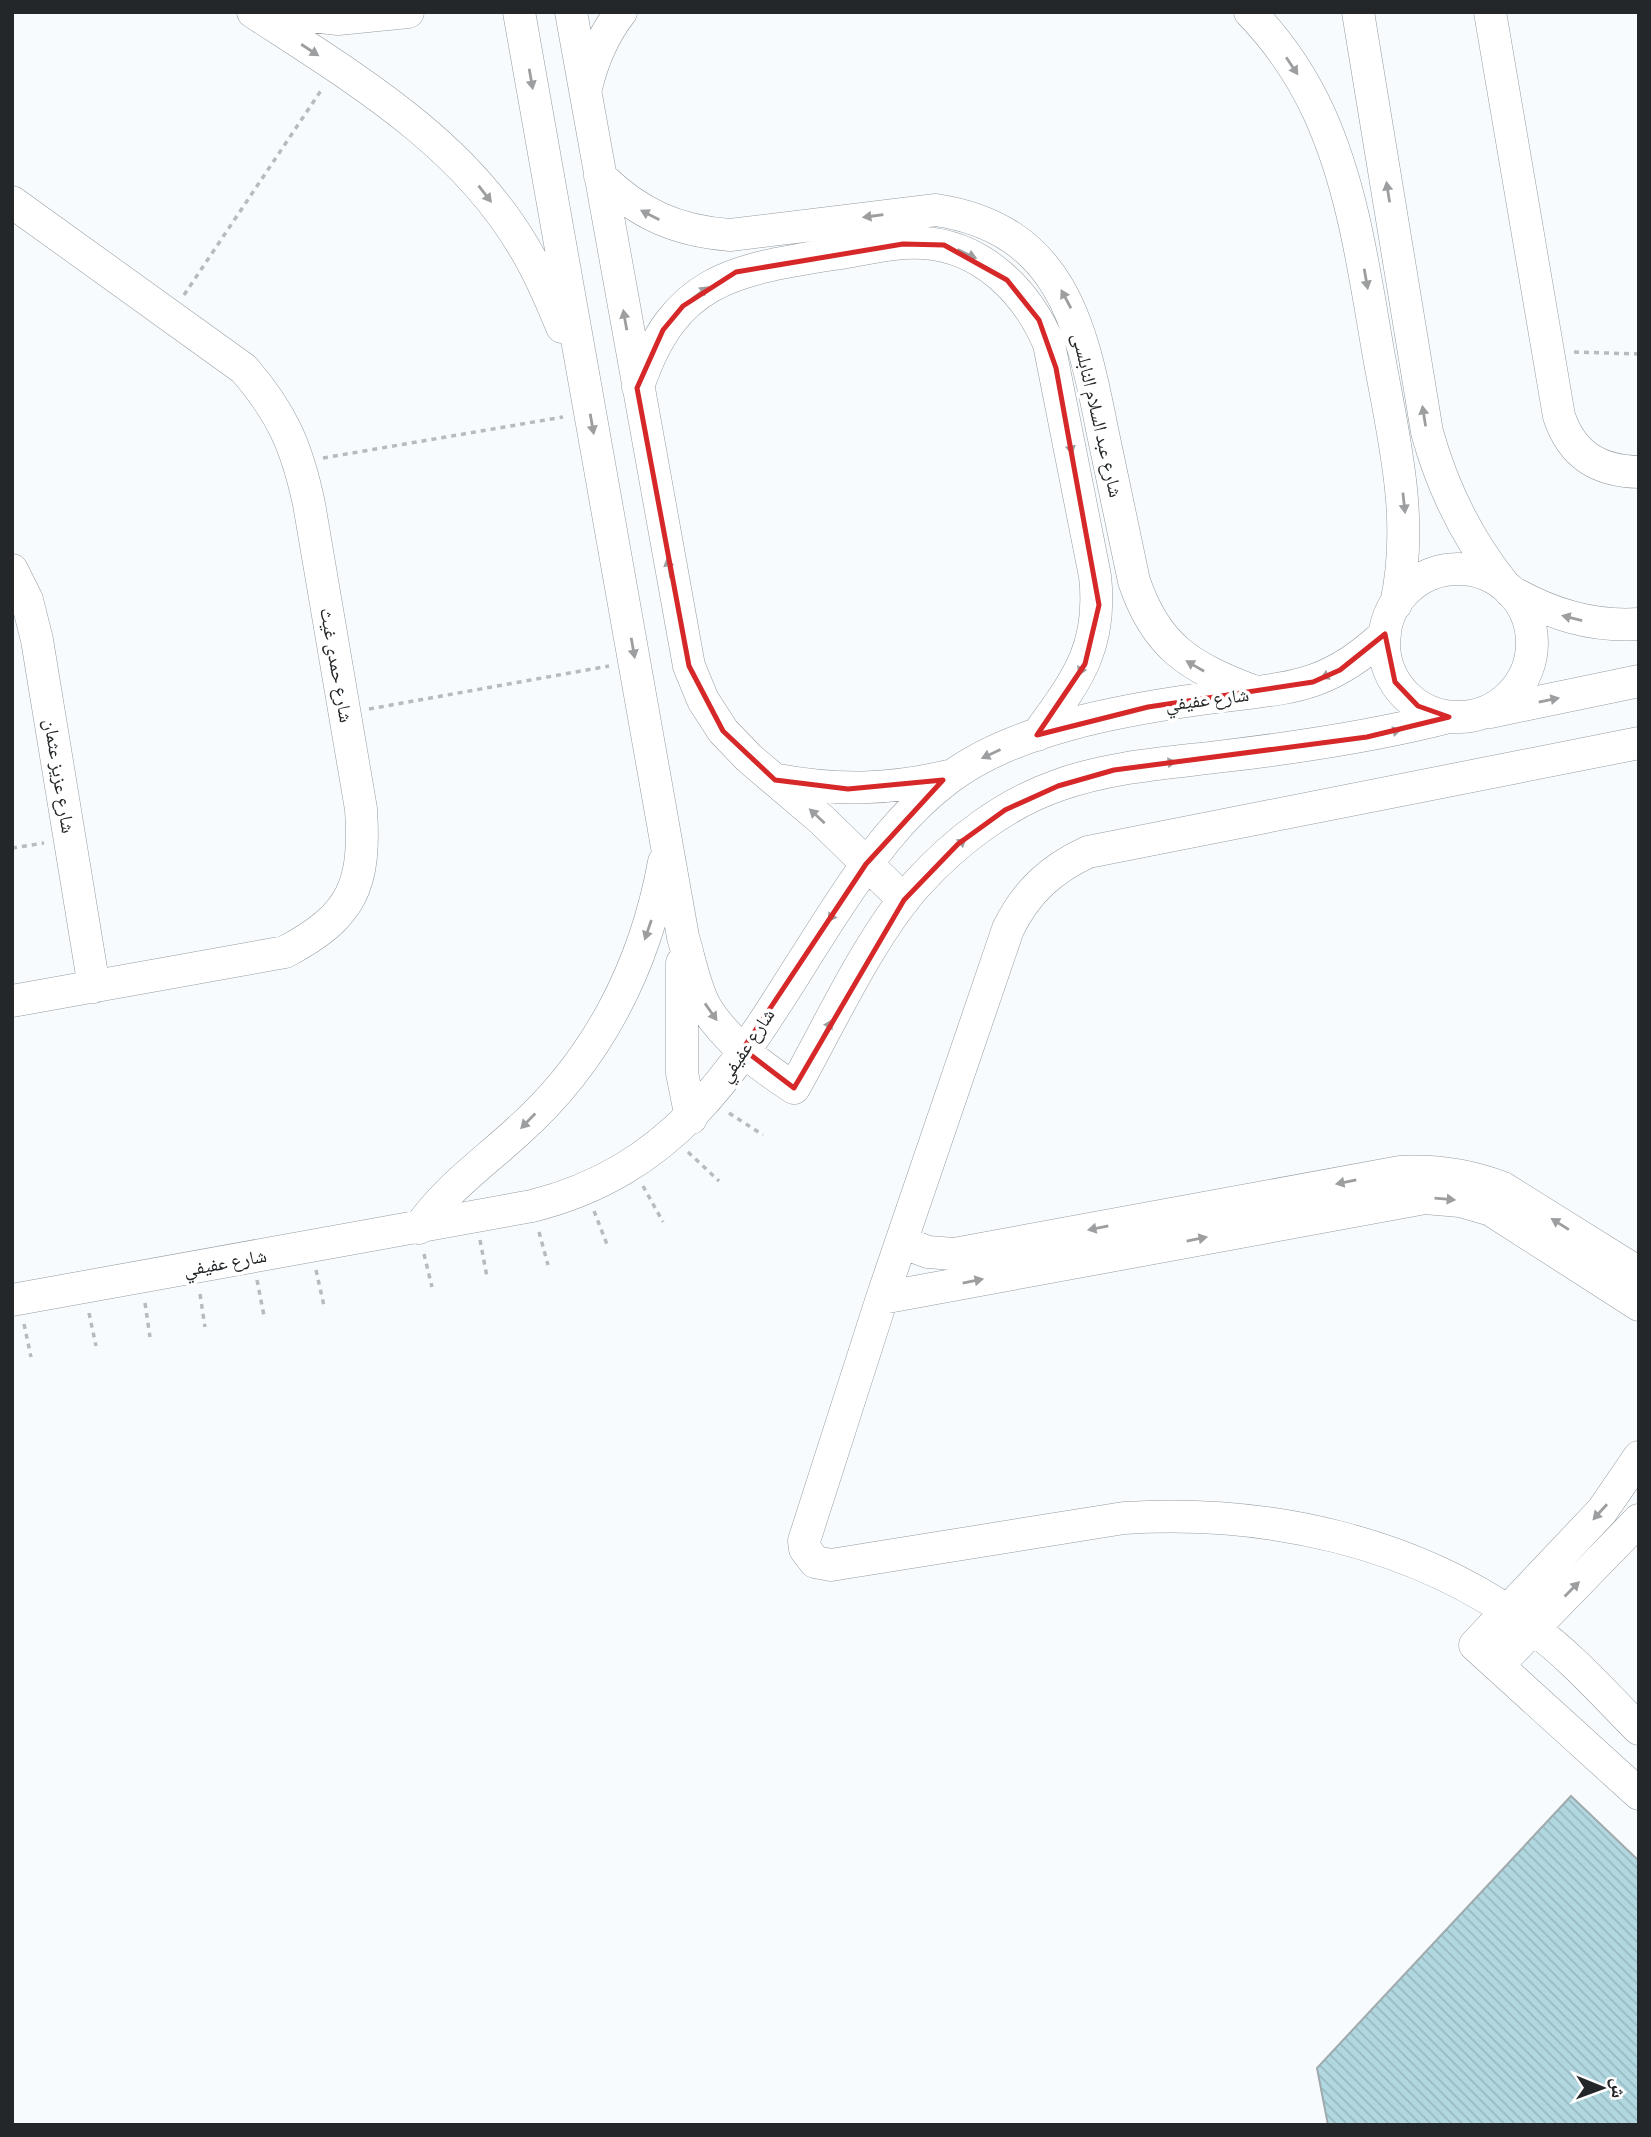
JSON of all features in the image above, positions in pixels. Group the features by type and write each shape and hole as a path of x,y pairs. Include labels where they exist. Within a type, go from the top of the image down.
{"street":[{"path":"253,12 337,67 416,124 477,183 524,248 544,285 583,378"},
{"path":"279,12 338,19 408,12"},
{"path":"519,12 668,840 683,937 697,989 706,1007 743,1049 794,1088 882,932 904,900 958,844 1005,810 1058,786 1114,770 1367,737 1449,717 1482,713 1639,681"},
{"path":"571,12 689,666 703,700 723,732 904,900"},
{"path":"585,93 593,59 609,27 621,12"},
{"path":"1250,12 1294,67 1318,112 1352,211 1405,513 1404,564 1396,604 1385,634 1387,659 1395,682 1418,706 1449,717"},
{"path":"1358,12 1427,432 1448,498 1483,559 1528,619 1531,652 1528,668 1510,696 1482,713"},
{"path":"1490,12 1559,416 1574,447 1602,467 1639,472"},
{"name":"شارع عبد السلام النابلسى","path":"600,176 621,197 645,214 672,226 701,233 730,235 936,210 963,214 1014,238 1054,277 1079,328 1134,581 1144,611 1161,638 1185,660 1214,677 1257,693"},
{"name":"شارع حمدى غيث","path":"12,202 244,369 274,407 300,462 361,810 363,844 360,871 348,902 319,934 285,952 12,1001"},
{"name":"شارع عبد السلام النابلسى","path":"637,388 648,358 663,330 683,306 708,286 736,272 767,264 921,243 966,253 1007,280 1039,320 1049,344 1096,576 1098,605 1095,635 1085,664 1037,735"},
{"name":"شارع عزيز عثمان","path":"12,570 27,600 37,640 94,987"},
{"path":"1396,604 1421,579 1438,572 1473,571 1564,616 1593,623 1639,624"},
{"name":"شارع عفيفي","path":"16,1299 419,1228 532,1206 586,1189 631,1166 690,1118 743,1049 866,864 905,816 953,775 995,752 1037,735 1148,707 1257,693 1314,682 1348,665 1385,634"},
{"path":"1639,743 1088,852 1055,870 1028,896 1008,929 914,1247 882,1298 806,1532 805,1549 815,1562 831,1565 1124,1518 1162,1515 1239,1518 1314,1531 1362,1544 1433,1571 1508,1610 1563,1653 1639,1729"},
{"path":"775,780 848,789 895,786 953,775"},
{"path":"419,1228 455,1183 518,1132 565,1084 604,1029 634,970 652,919 668,840"},
{"path":"683,937 682,1073 690,1118"},
{"path":"914,1247 966,1253 1401,1186 1491,1210 1589,1257 1639,1273"},
{"path":"882,1298 1401,1186"},
{"path":"914,1247 929,1289"},
{"path":"1589,1257 1639,1305"},
{"path":"1487,1655 1508,1610 1602,1511 1639,1457"},
{"path":"1487,1655 1533,1628 1639,1520"},
{"path":"1487,1655 1639,1794"}],"path":[{"path":"171,315 337,67"},
{"path":"1548,352 1639,354"},
{"path":"300,462 590,412"},
{"path":"345,713 635,662"},
{"path":"12,848 70,838"},
{"path":"690,1118 763,1135"},
{"path":"690,1118 719,1181"},
{"path":"631,1166 663,1222"},
{"path":"586,1189 608,1247"},
{"path":"532,1206 548,1265"},
{"path":"475,1217 487,1277"},
{"path":"419,1228 432,1287"},
{"path":"311,1247 324,1306"},
{"path":"253,1257 264,1316"},
{"path":"195,1268 205,1327"},
{"path":"140,1277 150,1336"},
{"path":"85,1287 96,1346"},
{"path":"16,1299 31,1357"}],"highlighted area":[{"path":"903,244 944,245 1007,280 1039,320 1056,368 1099,605 1085,664 1037,735 1148,707 1313,682 1340,670 1385,634 1395,682 1418,706 1449,717 1367,737 1114,770 1058,786 1005,810 958,844 904,900 794,1088 743,1049 866,864 943,780 848,789 775,780 723,731 689,666 637,388 663,330 683,306 736,272"}],"building":[{"path":"1571,1796 1639,1861 1639,2125 1328,2125 1317,2068"}]}
